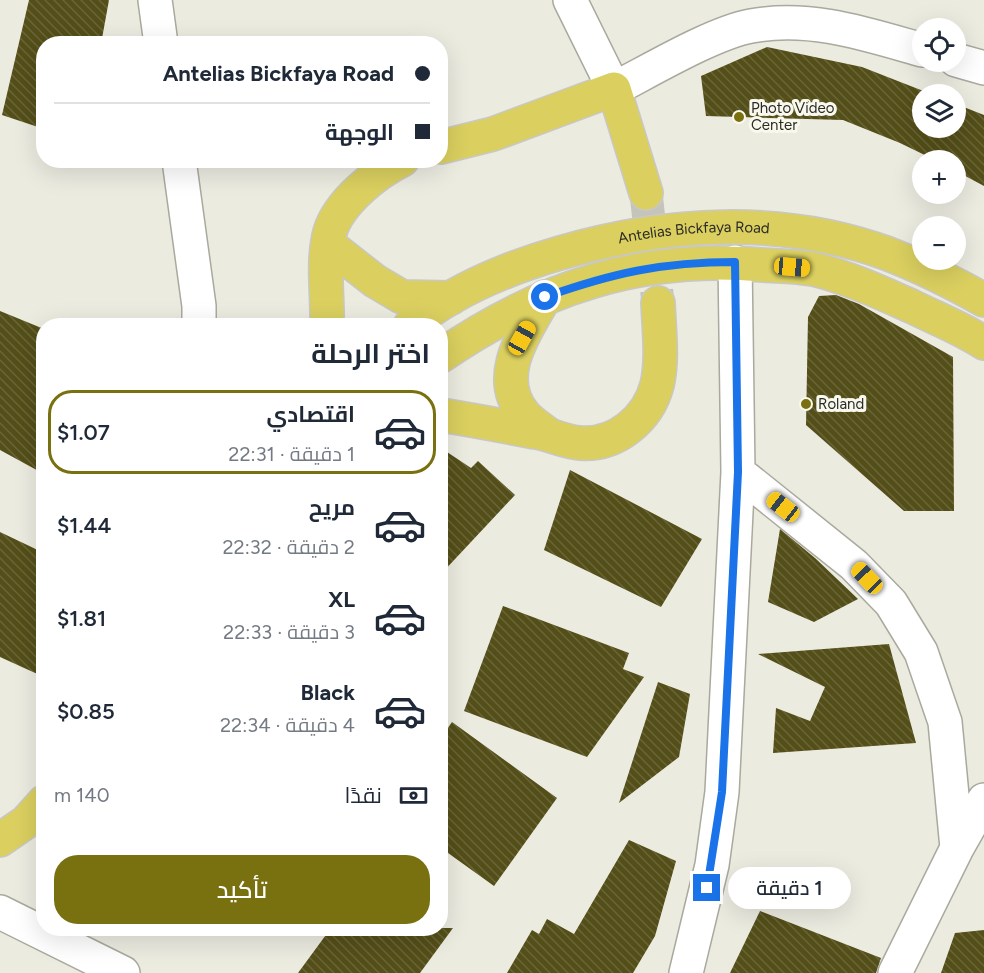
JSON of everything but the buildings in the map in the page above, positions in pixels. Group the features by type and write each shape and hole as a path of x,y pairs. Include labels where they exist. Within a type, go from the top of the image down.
{"highway":[{"path":"448,145 503,131 614,89 646,193"},
{"path":"327,318 331,231 348,204 380,173 388,168"},
{"name":"Antelias Bickfaya Road","path":"422,318 453,297 538,259 598,242 675,230 743,227 816,236 884,253 943,278 984,300"},
{"path":"329,245 375,281 402,297 453,297"},
{"name":"Antelias Bickfaya Road","path":"448,351 502,316 545,297 592,281 673,263 735,262 811,269 868,287 971,334 984,343"},
{"path":"545,297 513,356 512,378 513,391 523,413 548,434"},
{"path":"448,416 548,434 578,443 594,443 629,429 650,404 657,384 658,303"},
{"path":"0,840 26,822 36,811"}],"street":[{"path":"155,0 159,36"},
{"path":"570,0 614,89 724,35 749,26 783,22 823,24 912,47"},
{"path":"966,63 984,68"},
{"path":"180,168 199,318"},
{"path":"686,973 712,865 722,792 738,472 735,262"},
{"path":"738,472 854,565 891,603 921,652 945,722 957,848"},
{"path":"895,973 957,848 984,800"},
{"path":"0,912 36,930"},
{"path":"48,936 123,973"}],"tunnel":[{"path":"646,193 658,303"}],"place":[{"name":"Photo Video Center","path":"739,117"},
{"name":"Roland","path":"806,404"}],"route":[{"path":"545,297 592,281 673,263 735,262 738,472 722,792 707,888"}]}
